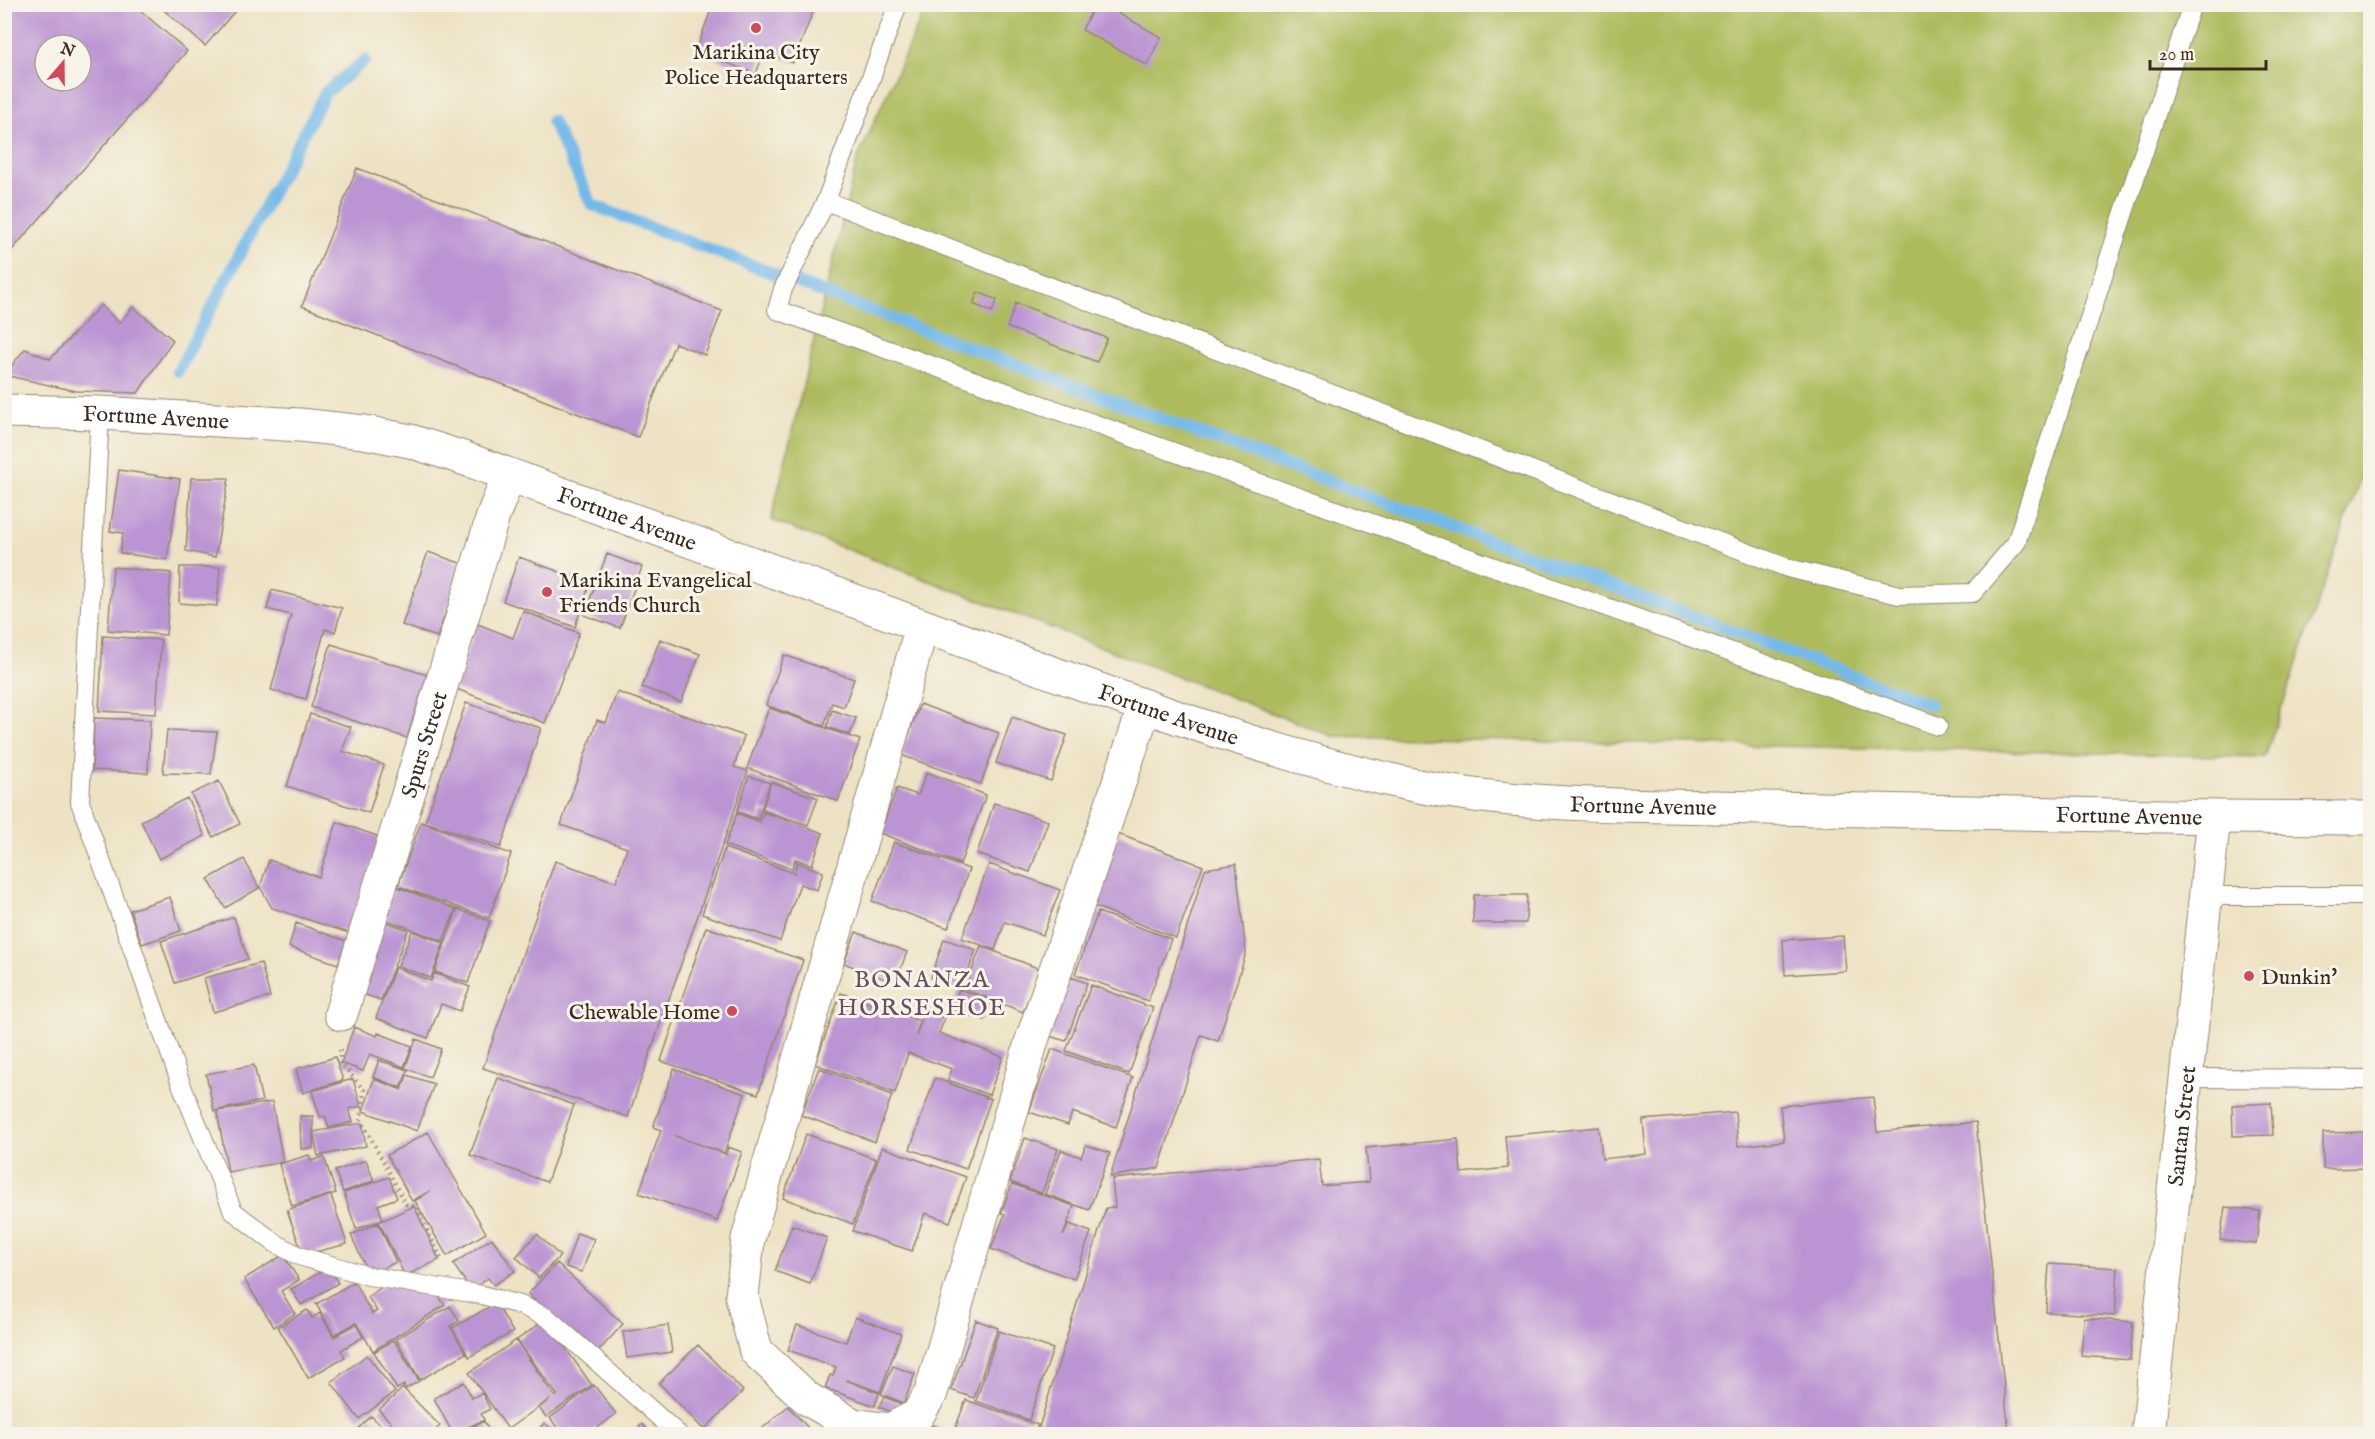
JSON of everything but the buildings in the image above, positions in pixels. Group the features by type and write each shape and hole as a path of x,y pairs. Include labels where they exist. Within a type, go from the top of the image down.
{"street":[{"name":"Fortune Avenue","path":"4,411 100,413 300,425 364,432 410,441 1145,706 1298,757 1397,782 1537,803 2214,817 2370,818"},
{"name":"Spurs Street","path":"340,1014 490,524 509,475"},
{"path":"922,626 748,1239 742,1297 756,1351 808,1399 853,1425 890,1430 918,1416 931,1393 1031,1043 1145,706"},
{"name":"Santan Street","path":"2148,1434 2214,817"}],"lane":[{"path":"898,4 826,201 783,289 777,310 1938,726"},
{"path":"826,201 1788,568 1899,595 1974,592 2016,543 2192,4"},
{"path":"100,413 80,802 185,1094 233,1211 260,1233 299,1256 369,1276 454,1290 520,1305 548,1318 678,1434"},
{"path":"2205,896 2370,896"},
{"path":"2186,1078 2370,1079"}],"path":[{"path":"340,1014 340,1062 364,1090 361,1120 406,1204 416,1207 430,1233 454,1290"}],"green space":[{"path":"927,5 2370,5 2370,449 2265,757 1332,736 771,520 857,160"}],"waterway":[{"path":"178,371 325,93 365,60"},
{"path":"552,121 592,205 1931,705"}],"place":[{"name":"Marikina City Police Headquarters","path":"756,28"},
{"name":"Marikina Evangelical Friends Church","path":"547,592"},
{"name":"Dunkin'","path":"2249,976"},
{"name":"Chewable Home","path":"732,1011"}],"district":[{"name":"BONANZA HORSESHOE","path":"922,993"}]}
